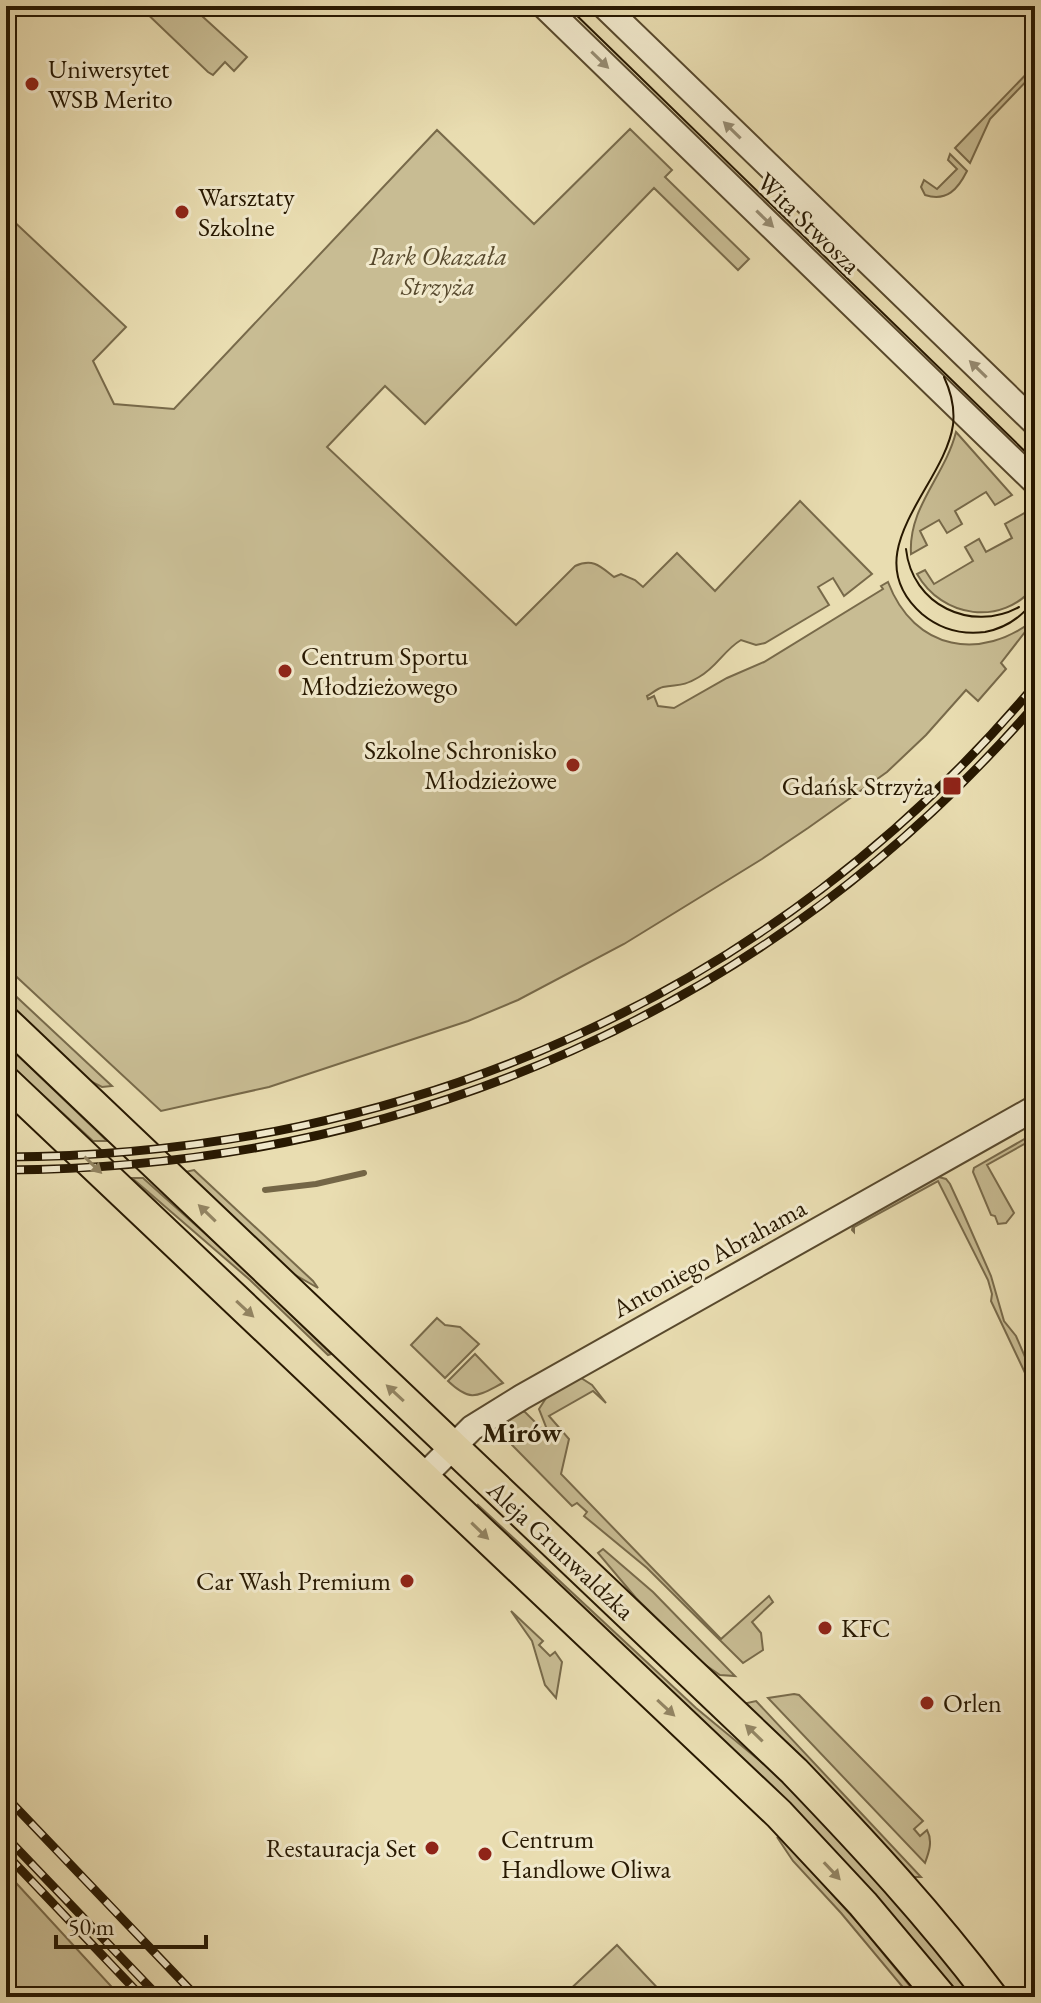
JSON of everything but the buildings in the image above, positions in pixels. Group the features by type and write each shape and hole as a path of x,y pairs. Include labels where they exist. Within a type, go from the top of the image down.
{"main road":[{"name":"Aleja Grunwaldzka","path":"6,1022 794,1771 891,1872 992,1997"},
{"name":"Aleja Grunwaldzka","path":"6,1082 779,1814 863,1904 941,1997"},
{"path":"323,1382 352,1352"}],"street":[{"name":"Wita Stwosza","path":"544,6 1035,482"},
{"name":"Wita Stwosza","path":"604,6 1035,423"},
{"name":"Antoniego Abrahama","path":"423,1477 477,1425 587,1358 1035,1108"}],"green space":[{"path":"139,6 191,6 247,57 234,71 225,62 213,75"},
{"path":"1035,65 1035,72 990,119 970,163 955,148"},
{"name":"Centrum Sportu Młodzieżowego","path":"630,129 672,170 665,177 749,259 738,270 654,188 425,424 385,386 327,447 516,625 575,566 581,564 596,564 614,577 621,574 643,587 677,553 715,591 800,501 872,574 844,596 833,578 818,587 829,605 765,643 756,645 741,640 699,677 684,684 661,688 647,696 648,699 654,696 658,706 674,708 727,678 764,662 883,589 881,586 888,582 914,623 932,635 951,642 972,644 993,641 1015,633 1035,619 1001,663 1006,669 978,701 966,690 926,735 887,772 762,859 624,944 518,1000 468,1021 269,1087 161,1111 6,967 6,214 126,327 93,361 114,404 174,409 437,130 534,224"},
{"path":"950,154 967,171 964,177 946,195 925,195 921,187 924,180 937,189 957,169 948,160"},
{"path":"956,432 1012,495 995,505 986,492 955,511 962,524 947,533 939,520 920,531 927,545 911,554 915,521"},
{"path":"1028,511 1035,517 1035,586 1006,608 973,612 957,608 928,589 917,574 925,570 934,584 973,561 965,547 979,539 986,552 1012,538 1005,524"},
{"path":"6,987 112,1086 102,1087 88,1080 6,1002"},
{"path":"6,1044 107,1141 93,1141 6,1061"},
{"path":"1035,1133 1035,1138 987,1165 1014,1213 1006,1223 998,1224 995,1216 991,1215 974,1168"},
{"path":"194,1170 318,1288 283,1268 185,1172"},
{"path":"935,1176 946,1179 950,1184 962,1210 991,1276 1004,1321 1016,1336 1035,1380 1035,1394 991,1301 988,1280 938,1181 854,1227 854,1232 852,1230 854,1222"},
{"path":"132,1178 143,1178 237,1262 331,1354 328,1355 250,1280"},
{"path":"437,1318 445,1325 460,1327 479,1344 445,1378 411,1345"},
{"path":"475,1354 503,1383 480,1394 469,1395 448,1381"},
{"path":"578,1376 592,1385 606,1403 593,1391 549,1416 569,1439 561,1474 721,1639 769,1596 773,1602 752,1622 761,1633 763,1650 743,1663 647,1568 584,1516 587,1512 577,1503 572,1506 512,1445 509,1433 502,1427 504,1421 520,1410 544,1431 546,1427 539,1409 548,1395"},
{"path":"478,1505 696,1708 777,1775 818,1815 894,1898 974,1997 958,1997 925,1954 477,1508"},
{"path":"603,1549 653,1592 735,1676 720,1675 701,1662 636,1598 598,1553"},
{"path":"511,1611 543,1641 539,1645 550,1656 555,1652 562,1662 556,1698 545,1685 532,1641"},
{"path":"799,1695 923,1821 914,1829 920,1836 927,1830 929,1834 930,1846 925,1863 768,1698"},
{"path":"756,1701 921,1877 914,1877 813,1770 747,1706 747,1703"},
{"path":"777,1837 859,1924 919,1997 911,1997 793,1861"},
{"path":"6,1872 121,1997 6,1997"},
{"path":"617,1945 666,1997 562,1997"}],"waterway":[{"path":"265,1190 316,1184 364,1173"}],"tram line":[{"path":"567,6 1035,461"},
{"path":"944,377 952,400 953,425 946,448 908,520 899,544 896,567 903,591 929,619 952,630 968,633 985,632 1007,624 1035,599"},
{"path":"906,549 919,585 947,609 982,617 1019,607"}],"railway":[{"path":"6,1157 155,1149 300,1126 440,1089 574,1036 701,970 821,889 933,794 1035,685"},
{"path":"6,1170 154,1162 299,1139 438,1102 572,1051 699,985 820,906 932,812 1035,705"},
{"path":"6,1797 197,1997"},
{"path":"6,1837 159,1997"},
{"path":"6,1854 142,1997"}],"place":[{"name":"Uniwersytet WSB Merito","path":"32,84"},
{"name":"Warsztaty Szkolne","path":"182,212"},
{"name":"Centrum Sportu Młodzieżowego","path":"285,671"},
{"name":"Szkolne Schronisko Młodzieżowe","path":"573,765"},
{"name":"Gdańsk Strzyża","path":"952,786"},
{"name":"Car Wash Premium","path":"407,1581"},
{"name":"KFC","path":"825,1628"},
{"name":"Orlen","path":"927,1703"},
{"name":"Restauracja Set","path":"432,1848"},
{"name":"Centrum Handlowe Oliwa","path":"485,1854"}],"district":[{"name":"Mirów","path":"522,1432"}],"park label":[{"name":"Park Okazała Strzyża","path":"438,271"}]}
